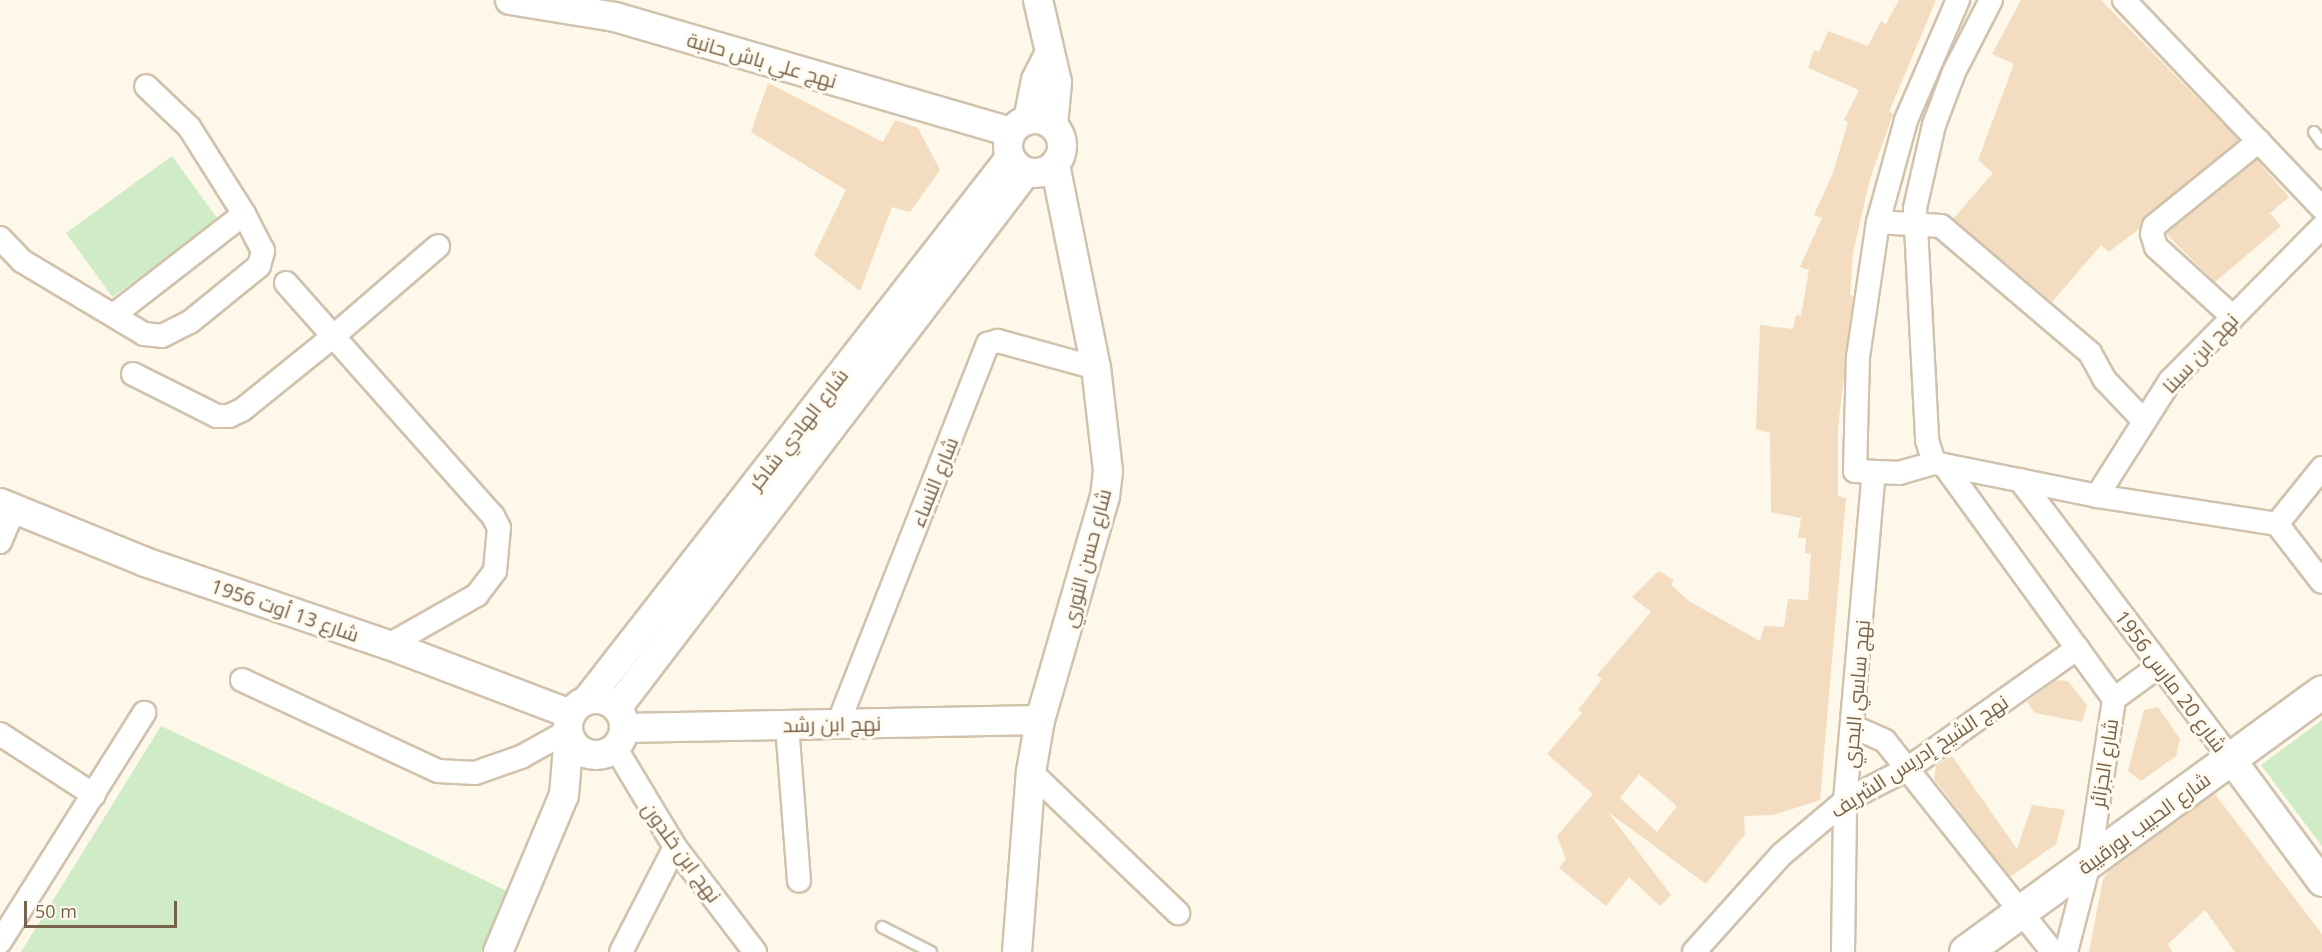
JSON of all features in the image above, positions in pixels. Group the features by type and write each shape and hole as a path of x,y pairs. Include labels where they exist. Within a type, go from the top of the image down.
{"main road":[{"name":"شارع الحبيب بورقيبة","path":"1965,952 2322,692"}],"street":[{"name":"نهج علي باش حانبة","path":"510,0 615,17 1026,142"},
{"path":"1038,0 1048,56 1057,82 1026,142 1047,171 1055,164"},
{"name":"نهج ساسي البحري","path":"1843,952 1845,801 1854,727 1864,471 1858,357 1878,222 1906,120 1958,0"},
{"path":"1991,0 1958,63 1934,125 1915,208 1927,440 1939,464 2114,699"},
{"path":"2124,0 2322,208"},
{"path":"0,238 22,261 115,314 144,334 162,336 190,322 259,266 263,251 244,214 189,128 146,86"},
{"path":"2233,317 2156,247 2152,234 2154,226 2259,141"},
{"name":"شارع حسن النوري","path":"1017,952 1031,772 1040,720 1105,496 1106,433 1096,368 1055,164 1062,149 1026,142"},
{"name":"شارع الهادي شاكر","path":"574,720 1026,142"},
{"name":"شارع الهادي شاكر","path":"564,795 615,734 1026,142"},
{"path":"115,314 244,214"},
{"path":"1878,222 1941,226 2090,353 2105,380 2144,421"},
{"name":"نهج ابن سينا","path":"2097,496 2170,381 2322,227"},
{"path":"134,374 217,416 230,416 242,410 335,335 438,246"},
{"path":"286,283 335,335 500,528 495,571 477,595 389,645"},
{"name":"شارع النساء","path":"838,724 988,344 998,341 1096,368"},
{"path":"1864,471 1900,473 1939,464 2097,496 2277,524 2322,582"},
{"path":"2277,524 2322,468"},
{"name":"شارع 20 مارس 1956","path":"2020,480 2322,882"},
{"path":"0,542 6,507"},
{"name":"شارع 13 أوت 1956","path":"6,507 145,562 389,645 574,720"},
{"name":"نهج الشيخ إدريس الشريف","path":"1694,952 1781,855 1845,801 1908,769 2078,648"},
{"name":"شارع الجزائر","path":"2066,952 2089,863 2114,699 2159,666"},
{"path":"242,680 438,771 475,773 521,757 574,720 597,699 615,734 584,752 574,720"},
{"path":"0,942 144,713"},
{"path":"498,952 564,795 574,720"},
{"name":"نهج ابن رشد","path":"615,734 787,725 1040,720"},
{"path":"787,725 799,881"},
{"path":"1854,727 1885,741 2019,914 2053,952"},
{"path":"0,734 94,795"},
{"name":"نهج ابن خلدون","path":"615,734 675,847 755,952"},
{"path":"1031,772 1178,913"},
{"path":"621,952 675,847"}],"lane":[{"path":"2314,132 2322,143"},
{"path":"882,927 931,952"}],"green space":[{"path":"172,156 218,220 112,297 66,233"},
{"path":"2322,720 2322,846 2261,765"},
{"path":"161,726 507,891 481,952 21,952"}],"building":[{"path":"1899,0 1936,0 1889,112 1893,114 1870,179 1853,253 1850,295 1853,296 1838,428 1838,496 1846,498 1820,800 1773,815 1744,816 1745,834 1706,884 1608,812 1671,895 1660,906 1629,877 1606,906 1559,868 1566,859 1557,836 1593,794 1547,754 1582,713 1578,710 1602,679 1597,675 1651,612 1632,597 1659,571 1674,580 1671,585 1689,601 1760,641 1764,626 1784,627 1788,599 1808,600 1811,554 1805,553 1806,538 1798,538 1801,518 1771,512 1770,433 1756,429 1760,325 1793,329 1796,315 1801,316 1809,270 1800,267 1822,218 1814,215 1833,173 1848,122 1844,120 1859,90 1808,68 1814,50 1819,52 1828,31 1868,46 1881,21 1886,24","holes":["1639,774 1677,806 1657,832 1620,798"]},
{"path":"2021,0 2101,0 2239,140 2146,216 2140,228 2109,252 2101,245 2052,302 1953,219 1993,173 1978,160 2014,64 1992,54"},
{"path":"768,83 883,142 895,120 918,128 940,170 910,212 892,207 860,291 814,255 846,190 751,132"},
{"path":"2257,160 2289,197 2270,213 2281,226 2215,282 2166,234"},
{"path":"2056,680 2068,681 2087,705 2082,722 2035,713 2027,702"},
{"path":"2158,707 2180,739 2176,756 2141,781 2128,771 2144,710"},
{"path":"1952,756 2017,849 2032,805 2065,810 2056,844 2010,877 1934,779 1936,766"},
{"path":"2214,793 2322,934 2322,952 2235,952 2205,910 2168,944 2172,952 2089,952 2103,879 2109,871"}]}
